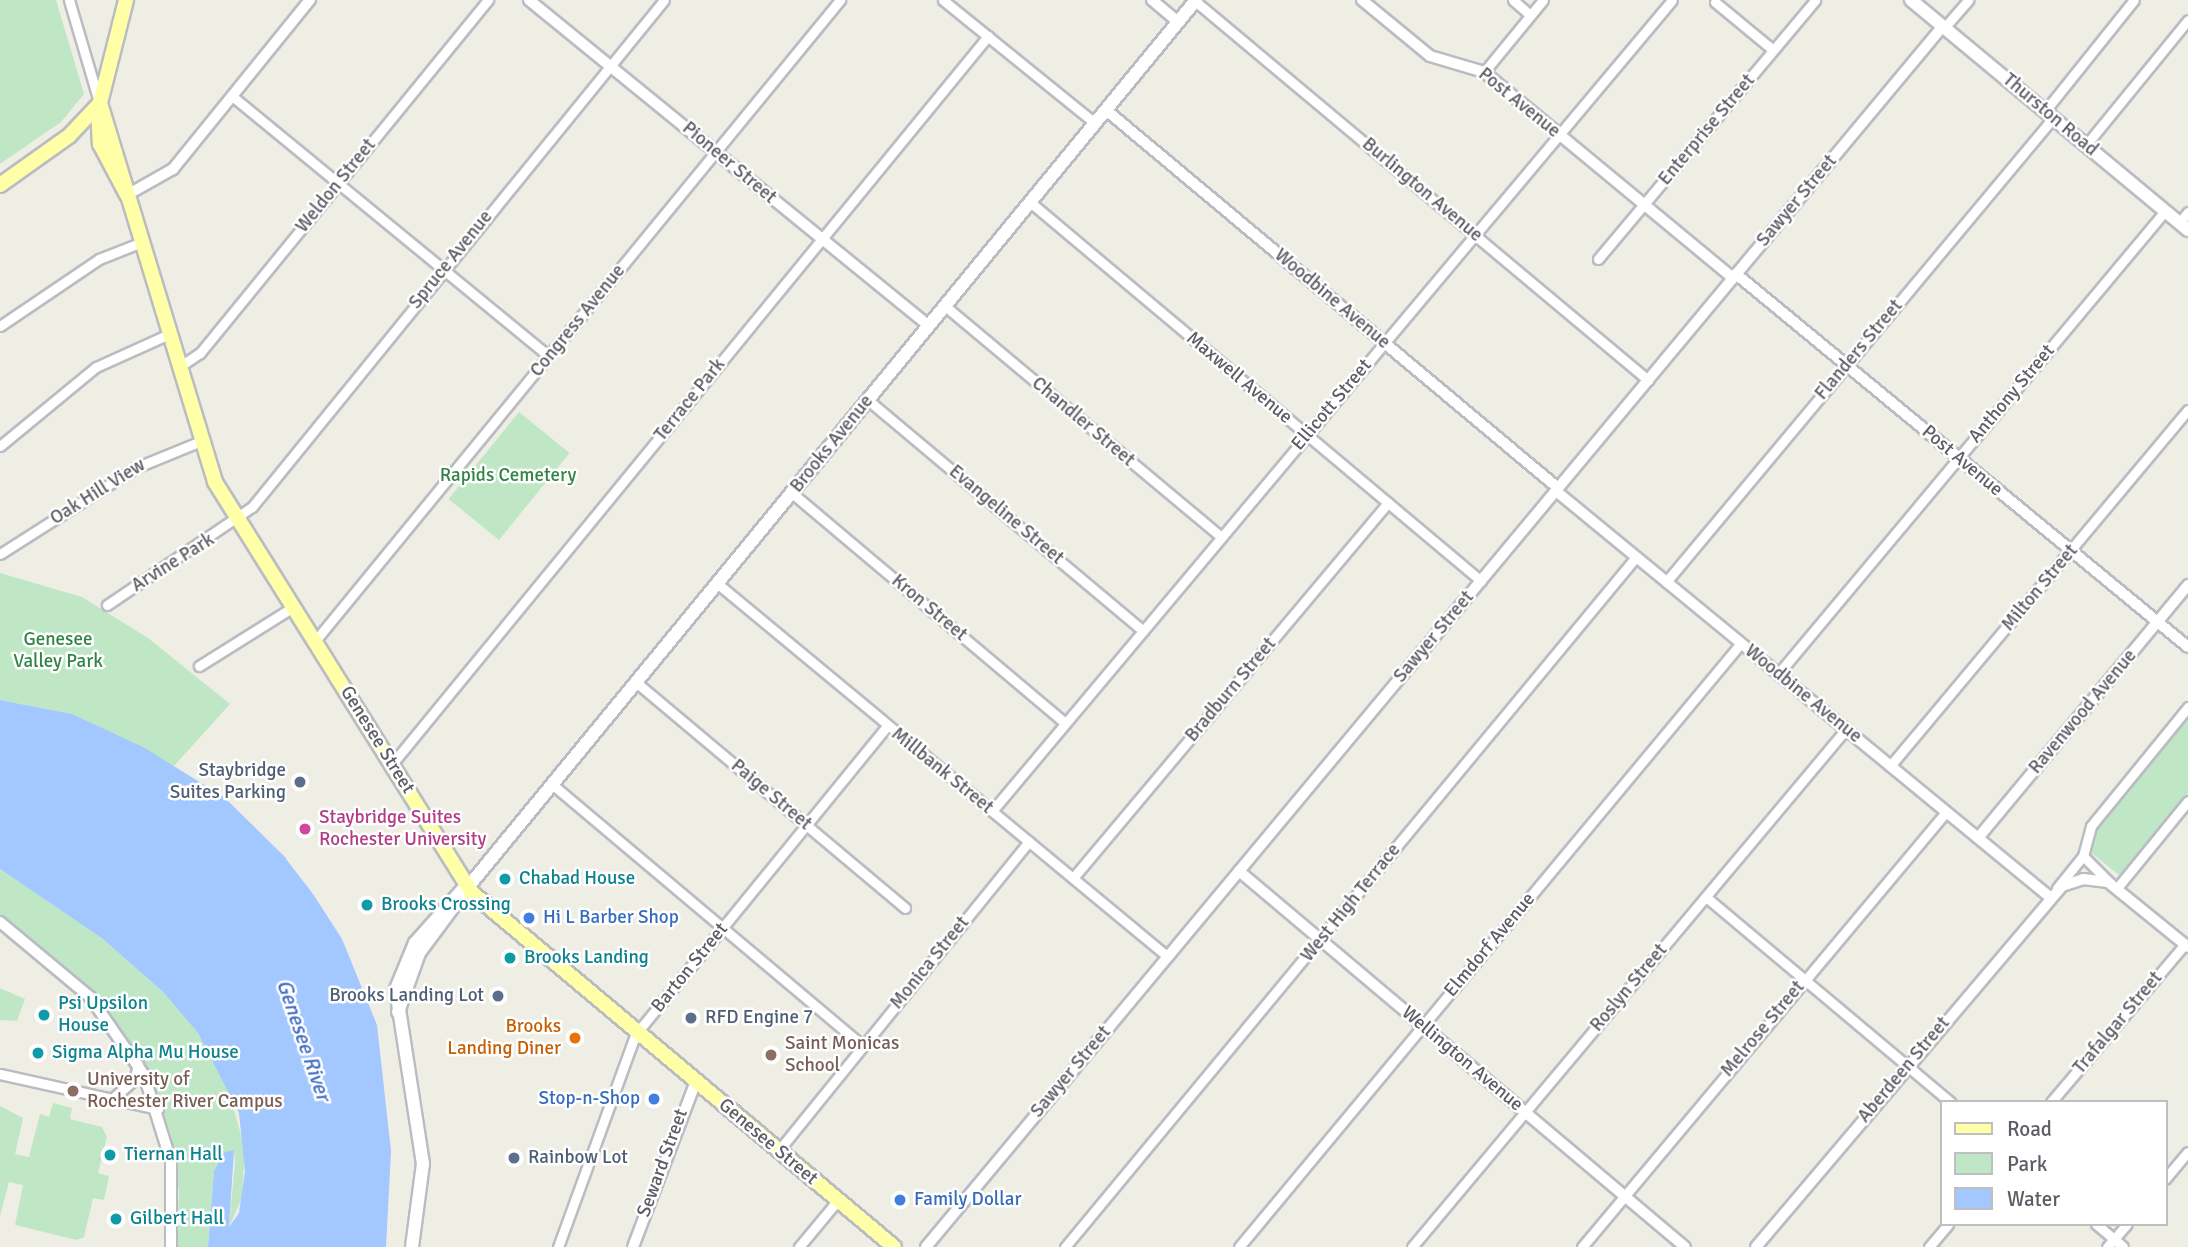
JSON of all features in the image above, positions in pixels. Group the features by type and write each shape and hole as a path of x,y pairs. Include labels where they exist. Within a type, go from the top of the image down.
{"main road":[{"path":"0,186 69,136 100,103 126,0"},
{"name":"Thurston Road","path":"1911,0 2184,226"},
{"name":"Brooks Avenue","path":"412,1247 423,1164 398,1012 419,953 468,887 1195,1"},
{"name":"Genesee Street","path":"100,103 125,170 127,195 201,442 238,521 468,887 894,1247"}],"street":[{"name":"Genesee Street","path":"69,0 100,103"},
{"path":"127,195 166,176 310,0"},
{"name":"Weldon Street","path":"179,367 200,354 488,0"},
{"name":"Pioneer Street","path":"529,0 929,326"},
{"name":"Spruce Avenue","path":"238,521 664,0"},
{"name":"Congress Avenue","path":"315,641 840,0"},
{"path":"943,0 1095,123"},
{"path":"1152,0 1178,22"},
{"name":"Post Avenue","path":"1362,0 1430,56 1484,72 1644,206 1846,365 2188,648"},
{"path":"1513,0 1530,15"},
{"path":"1484,72 1542,0"},
{"name":"Ellicott Street","path":"992,811 1672,0"},
{"name":"Enterprise Street","path":"1598,259 1815,0"},
{"path":"1944,27 1968,0"},
{"name":"Flanders Street","path":"1666,582 2049,115 2134,0"},
{"name":"Burlington Avenue","path":"1195,1 1648,380"},
{"path":"1715,2 1773,50"},
{"path":"2086,145 2188,20"},
{"name":"Sawyer Street","path":"926,1247 1944,27"},
{"name":"Terrace Park","path":"392,764 988,36"},
{"path":"232,96 549,356"},
{"name":"Woodbine Avenue","path":"1106,110 1666,582 2051,895"},
{"name":"Maxwell Avenue","path":"1030,202 1481,580"},
{"name":"Anthony Street","path":"1778,674 2165,211"},
{"path":"2184,226 2188,212"},
{"path":"0,326 91,264 142,242"},
{"name":"Chandler Street","path":"945,306 1221,537"},
{"path":"0,446 96,367 169,334"},
{"name":"Evangeline Street","path":"868,400 1143,631"},
{"name":"Milton Street","path":"1890,766 2188,410"},
{"name":"Oak Hill View","path":"0,554 135,468 201,442"},
{"name":"Kron Street","path":"792,493 1065,723"},
{"name":"Bradburn Street","path":"1073,878 1388,503"},
{"name":"Arvine Park","path":"107,605 238,521"},
{"name":"West High Terrace","path":"1065,1247 1636,557"},
{"name":"Millbank Street","path":"718,584 1168,957"},
{"name":"Ravenwood Avenue","path":"1978,838 2188,585"},
{"path":"199,666 293,607"},
{"name":"Elmdorf Avenue","path":"1239,1247 1741,643"},
{"name":"Paige Street","path":"636,683 905,908"},
{"name":"Aberdeen Street","path":"1756,1247 2083,856 2091,826 2188,707"},
{"name":"Barton Street","path":"558,1247 638,1032 887,726"},
{"name":"Roslyn Street","path":"1412,1247 1846,729"},
{"path":"553,785 863,1046"},
{"path":"2114,886 2188,801"},
{"name":"Melrose Street","path":"1582,1247 1946,811"},
{"name":"Monica Street","path":"779,1150 1028,841"},
{"path":"2083,856 2114,886 2186,945"},
{"name":"Wellington Avenue","path":"1239,871 1685,1247"},
{"name":"Aberdeen Street","path":"2051,895 2082,879 2114,886"},
{"path":"1706,897 1948,1100"},
{"path":"0,922 90,997 138,1065 159,1110 174,1189 171,1247"},
{"name":"Trafalgar Street","path":"2052,1100 2186,945"},
{"path":"112,1099 134,1080 138,1065"},
{"path":"0,1073 159,1110"},
{"name":"Seward Street","path":"633,1247 696,1081"},
{"path":"2167,1177 2188,1152"},
{"path":"799,1247 838,1200"},
{"path":"1929,1247 1946,1226"},
{"path":"2098,1226 2111,1243 2123,1247"},
{"path":"2111,1243 2125,1226"}],"green space":[{"path":"0,0 56,0 84,94 61,122 0,164"},
{"name":"Rapids Cemetery","path":"519,412 570,453 499,540 449,499"},
{"name":"Genesee Valley Park","path":"0,573 82,597 148,638 230,704 174,766 72,714 0,700"},
{"path":"2188,714 2188,794 2120,876 2088,850 2094,829"},
{"path":"0,869 103,939 163,992 198,1033 227,1085 245,1149 242,1198 229,1227 235,1163 234,1150 224,1152 214,1171 208,1247 176,1247 179,1193 171,1135 137,1053 97,997 0,917"},
{"path":"0,988 25,999 17,1021 0,1020"},
{"path":"53,1103 72,1108 70,1119 102,1127 107,1137 98,1173 109,1176 104,1200 93,1198 84,1237 77,1240 15,1225 23,1185 9,1182 0,1216 0,1106 23,1118 15,1154 29,1157 40,1114 49,1117"}],"water":[{"name":"Genesee River","path":"0,700 72,714 145,748 225,798 297,869 342,939 377,1025 391,1151 386,1247 208,1247 214,1171 224,1152 234,1150 229,1227 239,1213 245,1171 239,1113 198,1033 163,992 103,939 0,869"}],"pier":[{"path":"291,855 325,902 330,916 286,859"}],"place":[{"name":"Staybridge Suites Parking","path":"300,782"},
{"name":"Staybridge Suites Rochester University","path":"305,829"},
{"name":"Chabad House","path":"505,879"},
{"name":"Brooks Crossing","path":"367,905"},
{"name":"Hi L Barber Shop","path":"529,918"},
{"name":"Brooks Landing","path":"510,958"},
{"name":"Brooks Landing Lot","path":"498,996"},
{"name":"Psi Upsilon House","path":"44,1015"},
{"name":"RFD Engine 7","path":"691,1018"},
{"name":"Brooks Landing Diner","path":"575,1038"},
{"name":"Sigma Alpha Mu House","path":"38,1053"},
{"name":"Saint Monicas School","path":"771,1055"},
{"name":"University of Rochester River Campus","path":"73,1091"},
{"name":"Stop-n-Shop","path":"654,1099"},
{"name":"Tiernan Hall","path":"110,1155"},
{"name":"Rainbow Lot","path":"514,1158"},
{"name":"Family Dollar","path":"900,1200"},
{"name":"Gilbert Hall","path":"116,1219"}]}
